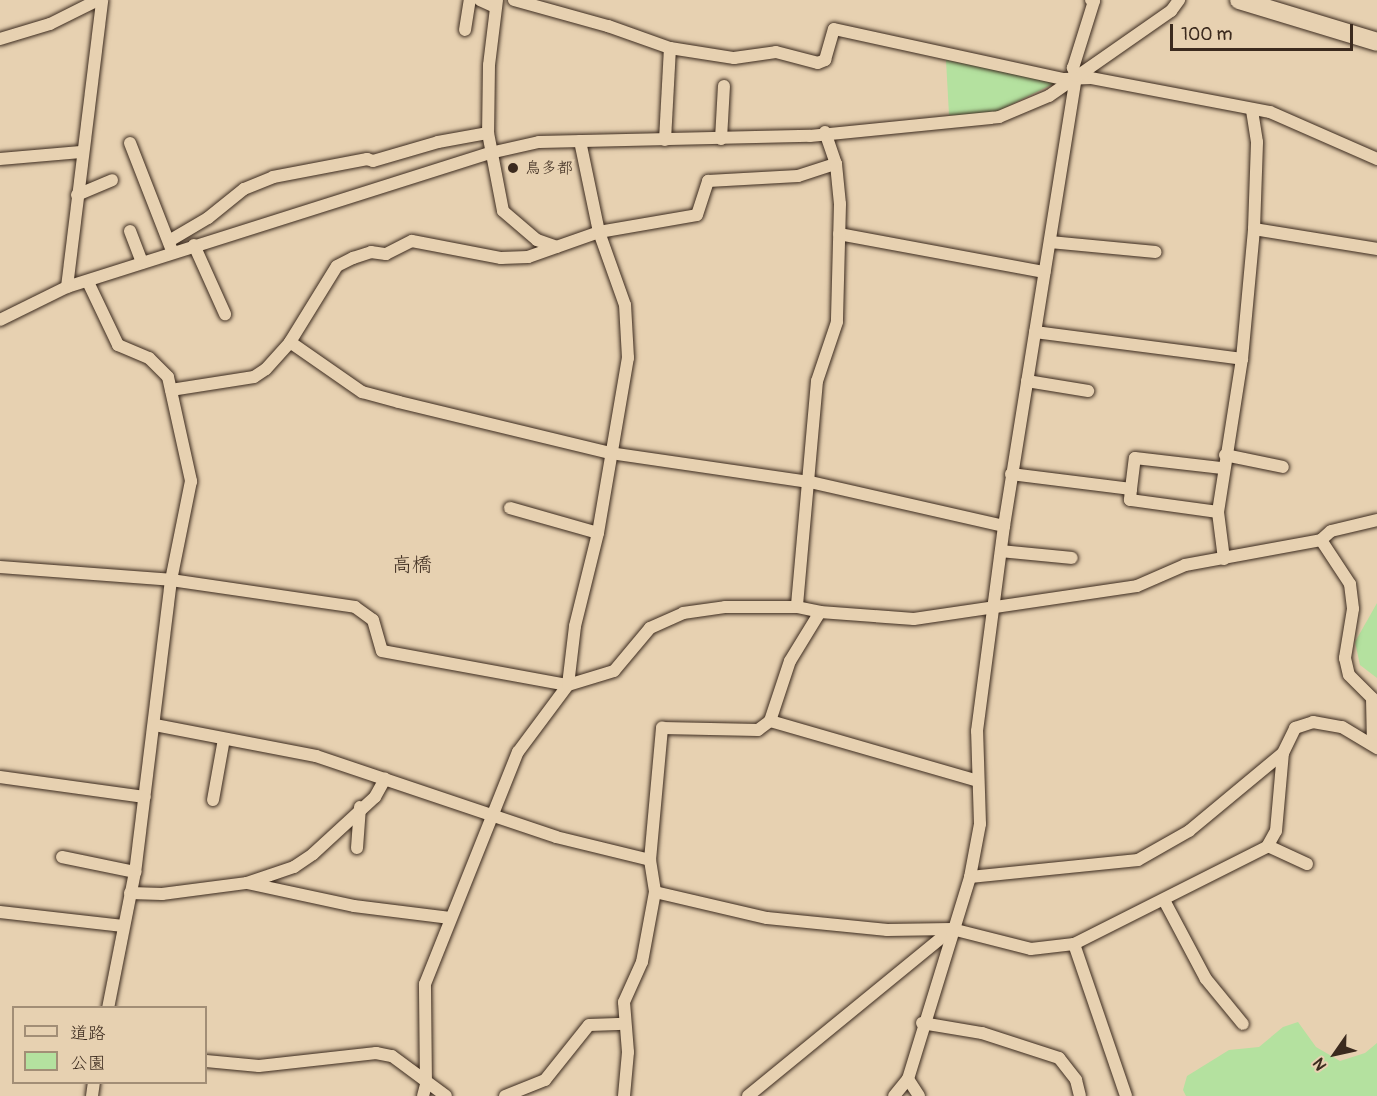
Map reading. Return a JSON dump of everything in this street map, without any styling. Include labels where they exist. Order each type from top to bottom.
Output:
[{"type":"highway","points":[[1239,0],[1377,42]]},
{"type":"street","points":[[0,39],[50,24],[100,0]]},
{"type":"street","points":[[67,287],[100,0]]},
{"type":"street","points":[[465,30],[470,0]]},
{"type":"street","points":[[480,0],[496,3],[488,133],[490,153],[503,211],[509,219],[537,240],[557,247]]},
{"type":"street","points":[[514,0],[670,48],[734,58],[776,52],[818,63],[825,60],[834,29],[1064,79],[1076,76],[1270,112],[1377,159]]},
{"type":"street","points":[[894,1096],[908,1079],[922,1023],[970,877],[980,824],[977,731],[1004,526],[1076,76],[1073,68],[1094,1],[1090,0]]},
{"type":"street","points":[[171,247],[194,245],[490,153],[539,142],[721,140],[999,117],[1049,96],[1172,11],[1179,0]]},
{"type":"street","points":[[664,141],[670,48]]},
{"type":"street","points":[[721,140],[724,86]]},
{"type":"street","points":[[1224,559],[1218,512],[1222,468],[1242,359],[1254,229],[1257,142],[1252,110]]},
{"type":"street","points":[[796,607],[810,482],[817,381],[837,322],[836,165],[825,132]]},
{"type":"street","points":[[0,320],[67,287],[142,263],[171,247],[244,189],[273,177],[367,159],[373,161],[438,142],[488,133]]},
{"type":"street","points":[[424,1090],[425,984],[518,752],[568,685],[575,626],[598,533],[627,348],[625,305],[599,232],[580,141]]},
{"type":"street","points":[[130,143],[171,247]]},
{"type":"street","points":[[0,159],[81,152]]},
{"type":"street","points":[[171,390],[254,376],[266,369],[290,342],[337,266],[353,258],[386,254],[412,241],[501,258],[528,257],[599,232],[697,215],[708,181],[798,176],[836,165]]},
{"type":"street","points":[[77,195],[112,180]]},
{"type":"street","points":[[213,215],[230,234]]},
{"type":"street","points":[[1254,229],[1377,249]]},
{"type":"street","points":[[130,231],[142,263]]},
{"type":"street","points":[[838,234],[1044,272]]},
{"type":"street","points":[[1050,242],[1156,252]]},
{"type":"street","points":[[194,245],[225,314]]},
{"type":"street","points":[[88,282],[118,345],[149,358],[168,377],[191,481],[171,580],[155,725],[135,872],[108,1006]]},
{"type":"street","points":[[1035,332],[1242,359]]},
{"type":"street","points":[[290,342],[362,392],[610,453],[810,482],[1004,526]]},
{"type":"street","points":[[1027,381],[1088,391]]},
{"type":"street","points":[[1225,454],[1283,467]]},
{"type":"street","points":[[1218,512],[1130,500],[1131,489],[1136,458],[1222,468]]},
{"type":"street","points":[[1011,474],[1131,489]]},
{"type":"street","points":[[510,508],[598,533]]},
{"type":"street","points":[[0,567],[171,580],[355,607],[373,620],[382,651],[568,685],[614,670],[650,628],[683,613],[725,607],[796,607],[819,612],[914,619],[1137,586],[1185,565],[1321,540],[1338,528],[1377,520]]},
{"type":"street","points":[[1321,540],[1350,584],[1353,609],[1345,658],[1349,675],[1372,698],[1375,746]]},
{"type":"street","points":[[1001,551],[1072,558]]},
{"type":"street","points":[[624,1096],[624,1002],[642,962],[656,892],[650,860],[662,728],[758,730],[770,721],[790,661],[819,612]]},
{"type":"street","points":[[770,721],[978,781]]},
{"type":"street","points":[[656,892],[767,918],[887,930],[952,929],[1031,949],[1074,944],[1165,902],[1268,846],[1276,831],[1283,753],[1295,728],[1313,722],[1342,727],[1375,746]]},
{"type":"street","points":[[155,725],[316,756],[495,814],[556,837],[650,860]]},
{"type":"street","points":[[213,800],[224,739]]},
{"type":"street","points":[[970,877],[1138,860],[1189,831],[1283,753]]},
{"type":"street","points":[[0,777],[145,798]]},
{"type":"street","points":[[130,893],[162,894],[248,883],[294,867],[313,854],[360,807],[375,797],[386,779]]},
{"type":"street","points":[[357,848],[360,807]]},
{"type":"street","points":[[1268,846],[1307,864]]},
{"type":"street","points":[[62,857],[135,872]]},
{"type":"street","points":[[248,883],[354,906],[450,918]]},
{"type":"street","points":[[1165,902],[1206,979],[1243,1024]]},
{"type":"street","points":[[0,912],[123,926]]},
{"type":"street","points":[[748,1096],[952,929]]},
{"type":"street","points":[[1074,944],[1126,1096]]},
{"type":"street","points":[[922,1023],[982,1033],[1059,1058],[1076,1080],[1080,1096]]},
{"type":"street","points":[[505,1096],[539,1085],[589,1025],[625,1024]]},
{"type":"street","points":[[207,1061],[259,1066],[376,1053],[392,1056],[424,1090],[446,1096]]},
{"type":"street","points":[[908,1079],[919,1096]]},
{"type":"green space","points":[[946,60],[1059,81],[984,118],[949,115]]},
{"type":"green space","points":[[1377,603],[1377,678],[1360,665],[1355,642]]},
{"type":"green space","points":[[1298,1022],[1316,1047],[1340,1061],[1365,1053],[1377,1043],[1377,1096],[1186,1096],[1183,1090],[1187,1076],[1229,1050],[1259,1047],[1283,1027]]},
{"type":"place","name":"鳥多都","points":[[513,168]]},
{"type":"district","name":"高橋","points":[[412,564]]}]
